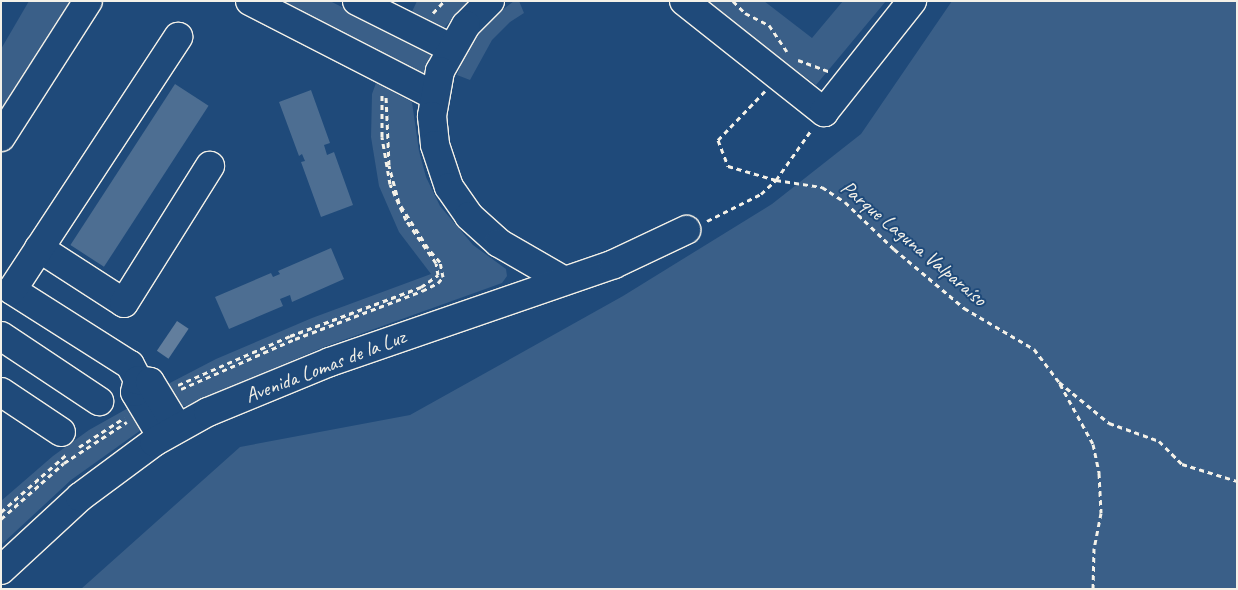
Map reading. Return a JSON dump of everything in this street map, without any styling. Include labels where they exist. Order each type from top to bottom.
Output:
[{"type":"street","points":[[1,138],[88,1]]},
{"type":"street","points":[[250,1],[434,95]]},
{"type":"street","points":[[356,1],[451,48]]},
{"type":"street","points":[[490,1],[466,25],[451,48],[440,71],[434,95],[435,145],[442,170],[459,202],[499,243],[563,280]]},
{"type":"street","points":[[684,1],[824,112],[912,1]]},
{"type":"street","points":[[170,432],[130,365],[7,298],[178,37]]},
{"type":"street","points":[[39,248],[124,303],[210,166]]},
{"type":"street","name":"Avenida Lomas de la Luz","points":[[1,570],[80,497],[170,432],[330,362],[563,280],[614,264],[686,230]]},
{"type":"street","points":[[1,336],[98,401]]},
{"type":"street","points":[[1,392],[61,432]]},
{"type":"path","points":[[733,1],[745,13],[769,25],[794,58],[830,71]]},
{"type":"path","points":[[1,512],[59,460],[149,398],[222,364],[421,286],[438,275],[436,263],[396,204],[385,166],[381,96],[394,75]]},
{"type":"path","points":[[1,519],[64,463],[149,398],[438,283],[442,277],[440,262],[428,248],[399,203],[389,165],[385,97],[394,75]]},
{"type":"path","name":"Parque Laguna Valparaíso","points":[[779,76],[718,140],[728,166],[776,180],[822,187],[845,202],[894,249],[964,308],[1034,349],[1059,382],[1109,423],[1159,442],[1182,464],[1237,481]]},
{"type":"path","points":[[686,230],[761,194],[776,180],[824,112]]},
{"type":"path","points":[[1059,382],[1094,444],[1099,473],[1101,513],[1094,548],[1093,589]]},
{"type":"shaded area","points":[[29,1],[71,1],[1,109],[1,49]]},
{"type":"shaded area","points":[[276,1],[330,1],[435,54],[425,77]]},
{"type":"shaded area","points":[[417,1],[468,1],[445,27],[439,30],[410,16]]},
{"type":"shaded area","points":[[514,1],[519,1],[524,13],[510,22],[492,40],[470,80],[457,75],[467,49],[484,24]]},
{"type":"shaded area","points":[[703,1],[764,1],[812,38],[843,1],[886,1],[816,85]]},
{"type":"shaded area","points":[[952,1],[1237,1],[1237,589],[81,589],[240,447],[410,415],[623,296],[772,204],[861,134]]},
{"type":"shaded area","points":[[376,83],[412,102],[419,151],[426,177],[440,206],[473,245],[506,269],[507,276],[502,283],[324,347],[186,406],[179,406],[166,385],[216,359],[312,318],[431,274],[399,232],[379,186],[371,137],[372,94]]},
{"type":"shaded area","points":[[177,321],[189,329],[168,359],[157,351]]},
{"type":"shaded area","points":[[130,407],[142,426],[141,430],[71,480],[1,545],[1,501],[53,456],[89,430]]},
{"type":"building","points":[[175,84],[209,106],[104,267],[70,245]]},
{"type":"building","points":[[311,90],[330,143],[324,145],[327,155],[334,152],[353,205],[321,217],[301,162],[305,161],[302,154],[299,156],[279,102]]},
{"type":"building","points":[[331,248],[344,279],[292,302],[290,295],[280,299],[283,306],[229,329],[215,297],[271,273],[273,277],[280,274],[278,271]]}]
